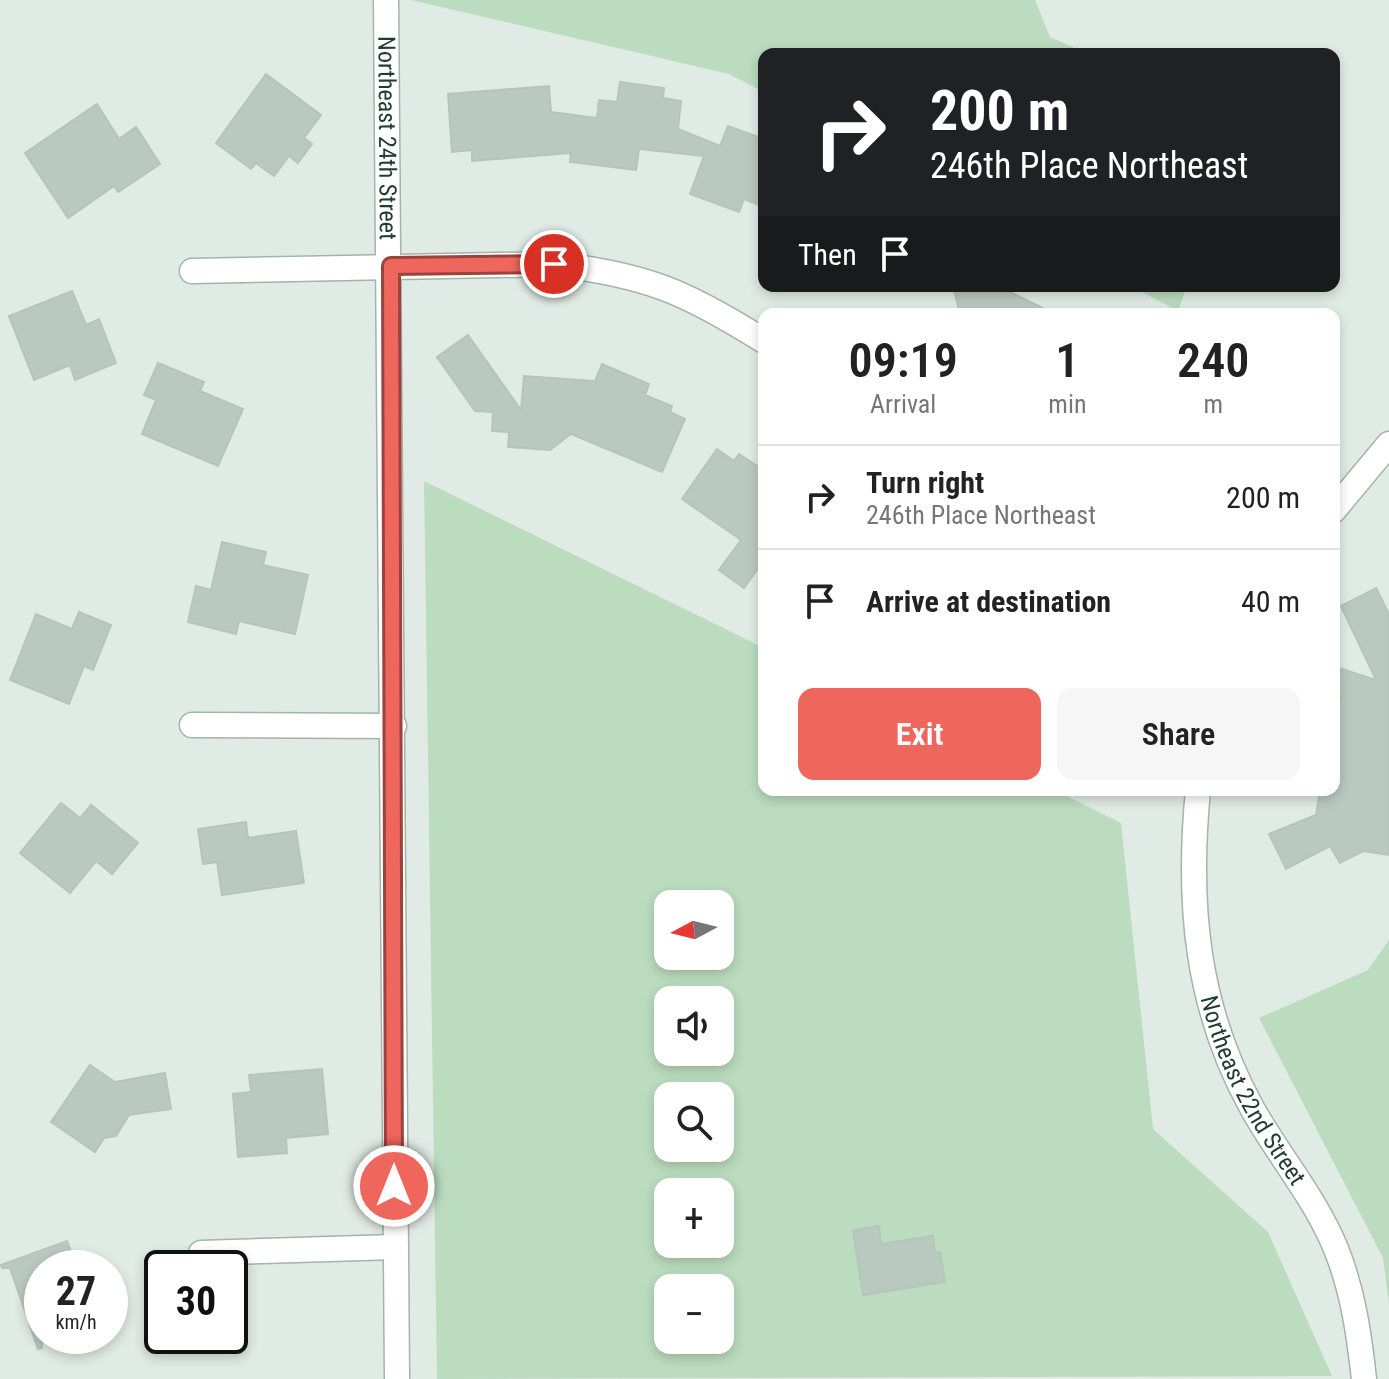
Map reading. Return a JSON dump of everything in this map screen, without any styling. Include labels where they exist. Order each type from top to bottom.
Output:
[{"type":"street","name":"Northeast 24th Street","points":[[386,0],[391,266],[397,1379]]},
{"type":"street","points":[[192,271],[554,264],[609,270],[660,284],[709,306],[758,337]]},
{"type":"street","points":[[1340,503],[1389,444]]},
{"type":"street","points":[[192,725],[394,726]]},
{"type":"street","name":"Northeast 22nd Street","points":[[1197,796],[1193,838],[1194,908],[1201,974],[1222,1044],[1251,1107],[1336,1247],[1357,1316],[1364,1379]]},
{"type":"street","points":[[248,1252],[395,1247]]},
{"type":"green space","points":[[411,0],[1035,0],[1050,37],[1075,48],[758,48],[758,89],[729,74]]},
{"type":"green space","points":[[1142,292],[1185,292],[1179,308],[1172,308]]},
{"type":"green space","points":[[424,481],[758,645],[758,796],[1066,796],[1121,823],[1153,1129],[1268,1232],[1332,1376],[437,1379]]},
{"type":"green space","points":[[1389,940],[1389,1304],[1383,1258],[1259,1018],[1368,970]]},
{"type":"building","points":[[266,74],[321,115],[304,138],[312,144],[298,163],[289,156],[274,176],[256,163],[251,169],[216,143]]},
{"type":"building","points":[[620,82],[664,88],[663,98],[681,101],[678,129],[720,146],[728,126],[758,137],[758,205],[744,199],[739,212],[690,194],[704,156],[639,149],[636,170],[570,162],[571,153],[472,161],[472,150],[452,152],[448,94],[549,86],[551,112],[597,118],[599,100],[617,102]]},
{"type":"building","points":[[97,104],[119,139],[136,127],[160,164],[118,192],[114,186],[68,218],[25,153]]},
{"type":"building","points":[[72,291],[86,325],[99,319],[116,363],[75,380],[70,365],[34,380],[9,316]]},
{"type":"building","points":[[954,292],[1010,292],[1043,308],[958,308]]},
{"type":"building","points":[[468,335],[521,410],[524,376],[595,381],[602,364],[649,384],[645,395],[672,406],[670,412],[685,419],[662,472],[571,434],[550,450],[508,447],[509,432],[492,431],[493,412],[475,411],[437,357]]},
{"type":"building","points":[[158,363],[204,382],[200,391],[243,409],[218,466],[142,434],[156,400],[144,395]]},
{"type":"building","points":[[717,449],[734,461],[739,454],[758,467],[758,568],[744,588],[719,570],[741,540],[682,499]]},
{"type":"building","points":[[222,542],[266,552],[263,565],[308,575],[295,634],[239,621],[236,634],[188,622],[196,586],[211,590]]},
{"type":"building","points":[[1376,588],[1389,614],[1389,855],[1363,851],[1340,863],[1330,846],[1286,869],[1269,834],[1316,815],[1319,796],[1340,796],[1340,668],[1376,680],[1341,606]]},
{"type":"building","points":[[79,612],[111,625],[93,670],[84,666],[69,704],[10,680],[36,614],[72,629]]},
{"type":"building","points":[[61,803],[80,818],[91,805],[138,843],[112,874],[96,861],[70,893],[20,853]]},
{"type":"building","points":[[246,822],[248,838],[296,831],[304,883],[222,895],[217,862],[203,864],[198,829]]},
{"type":"building","points":[[90,1065],[115,1082],[165,1073],[171,1109],[129,1115],[116,1136],[104,1138],[95,1152],[51,1122]]},
{"type":"building","points":[[322,1069],[328,1134],[286,1138],[287,1153],[238,1157],[233,1094],[251,1092],[249,1075]]},
{"type":"building","points":[[879,1226],[881,1244],[933,1236],[935,1253],[940,1252],[945,1282],[863,1295],[853,1230]]},
{"type":"building","points":[[67,1241],[70,1250],[42,1250]]},
{"type":"building","points":[[24,1257],[24,1308],[10,1268],[2,1268],[1,1265]]},
{"type":"route","points":[[394,1186],[391,266],[554,264]]}]
